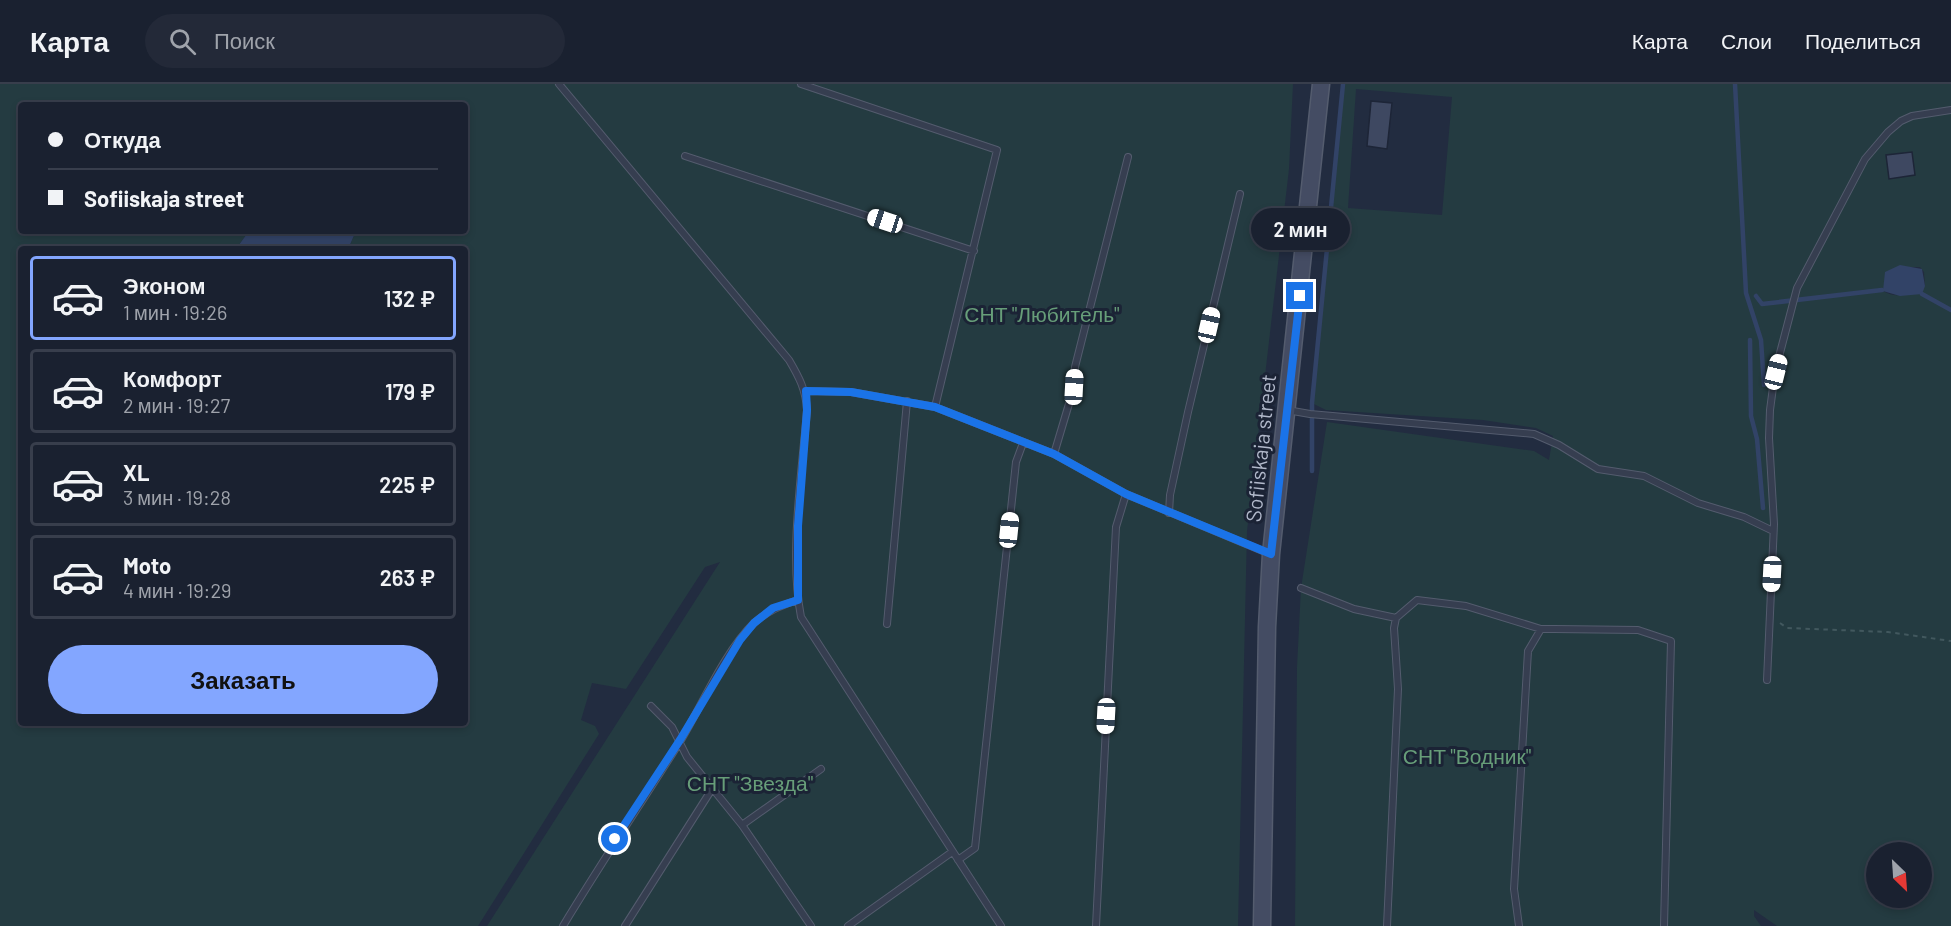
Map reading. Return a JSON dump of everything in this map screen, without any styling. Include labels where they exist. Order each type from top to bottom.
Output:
[{"type":"main road","name":"Sofiiskaja street","points":[[1262,926],[1267,627],[1271,554],[1321,84]]},
{"type":"lane","points":[[559,84],[789,360],[806,391],[807,410],[798,526],[798,600],[801,617],[1001,926]]},
{"type":"lane","points":[[801,84],[997,150],[935,407]]},
{"type":"lane","points":[[1767,680],[1773,531],[1770,410],[1776,372],[1797,288],[1865,159],[1888,132],[1901,121],[1912,116],[1951,111]]},
{"type":"lane","points":[[685,156],[974,251]]},
{"type":"lane","points":[[1054,454],[1074,387],[1075,367],[1128,157]]},
{"type":"lane","points":[[1169,513],[1170,495],[1188,412],[1239,195]]},
{"type":"lane","points":[[806,391],[851,392],[935,407],[1054,454],[1126,494],[1271,554]]},
{"type":"lane","points":[[887,624],[907,401]]},
{"type":"lane","points":[[1287,410],[1534,434],[1559,445],[1598,469],[1644,476],[1698,503],[1744,517],[1773,531]]},
{"type":"lane","points":[[958,860],[975,849],[1017,462],[1023,443]]},
{"type":"lane","points":[[1096,926],[1116,527],[1126,494]]},
{"type":"lane","points":[[1301,588],[1354,609],[1396,618]]},
{"type":"lane","points":[[563,926],[740,640],[754,623],[773,608],[798,600]]},
{"type":"lane","points":[[1388,926],[1398,689],[1394,628],[1396,618],[1417,600],[1466,606],[1541,629],[1638,630],[1671,641],[1664,926]]},
{"type":"lane","points":[[1519,926],[1514,889],[1528,651],[1541,629]]},
{"type":"lane","points":[[651,706],[672,727],[687,757],[742,825],[811,926]]},
{"type":"lane","points":[[742,825],[821,769]]},
{"type":"lane","points":[[625,926],[712,789]]},
{"type":"lane","points":[[848,926],[952,852]]},
{"type":"path","points":[[1770,617],[1787,628],[1888,632],[1951,641]]},
{"type":"green space","points":[[0,84],[1293,84],[1289,169],[1247,531],[1238,926],[487,926],[720,562],[705,567],[626,689],[592,683],[581,720],[595,726],[599,734],[478,926],[0,926]]},
{"type":"green space","name":"СНТ \"Водник\"","points":[[1343,84],[1951,84],[1951,926],[1777,926],[1754,910],[1754,916],[1761,926],[1295,926],[1297,667],[1301,588],[1327,422],[1534,451],[1549,460],[1553,436],[1536,428],[1483,420],[1326,410],[1312,403]],"holes":[[[1356,89],[1452,97],[1442,215],[1348,208]],[[1903,267],[1920,267],[1924,272],[1925,286],[1898,295],[1882,290]]]},
{"type":"water","points":[[247,234],[355,234],[349,246],[238,246]]},
{"type":"water","points":[[1900,265],[1922,269],[1925,286],[1922,294],[1900,296],[1883,291],[1885,272]]},
{"type":"building","points":[[1371,101],[1392,103],[1387,149],[1367,146]]},
{"type":"building","points":[[1912,152],[1915,175],[1889,179],[1886,155]]},
{"type":"waterway","points":[[1312,471],[1312,403],[1343,84]]},
{"type":"waterway","points":[[1735,84],[1746,293],[1761,340],[1764,385]]},
{"type":"waterway","points":[[1756,296],[1762,304],[1882,290]]},
{"type":"waterway","points":[[1922,294],[1951,310]]},
{"type":"waterway","points":[[1750,340],[1751,416],[1757,439],[1763,508]]},
{"type":"route","points":[[615,839],[680,740],[740,640],[754,623],[773,608],[798,600],[798,526],[807,410],[806,391],[851,392],[935,407],[1054,454],[1126,494],[1227,538],[1271,554],[1300,296]]},
{"type":"park label","name":"СНТ \"Любитель\"","points":[[1042,313]]},
{"type":"park label","name":"СНТ \"Звезда\"","points":[[750,782]]}]
